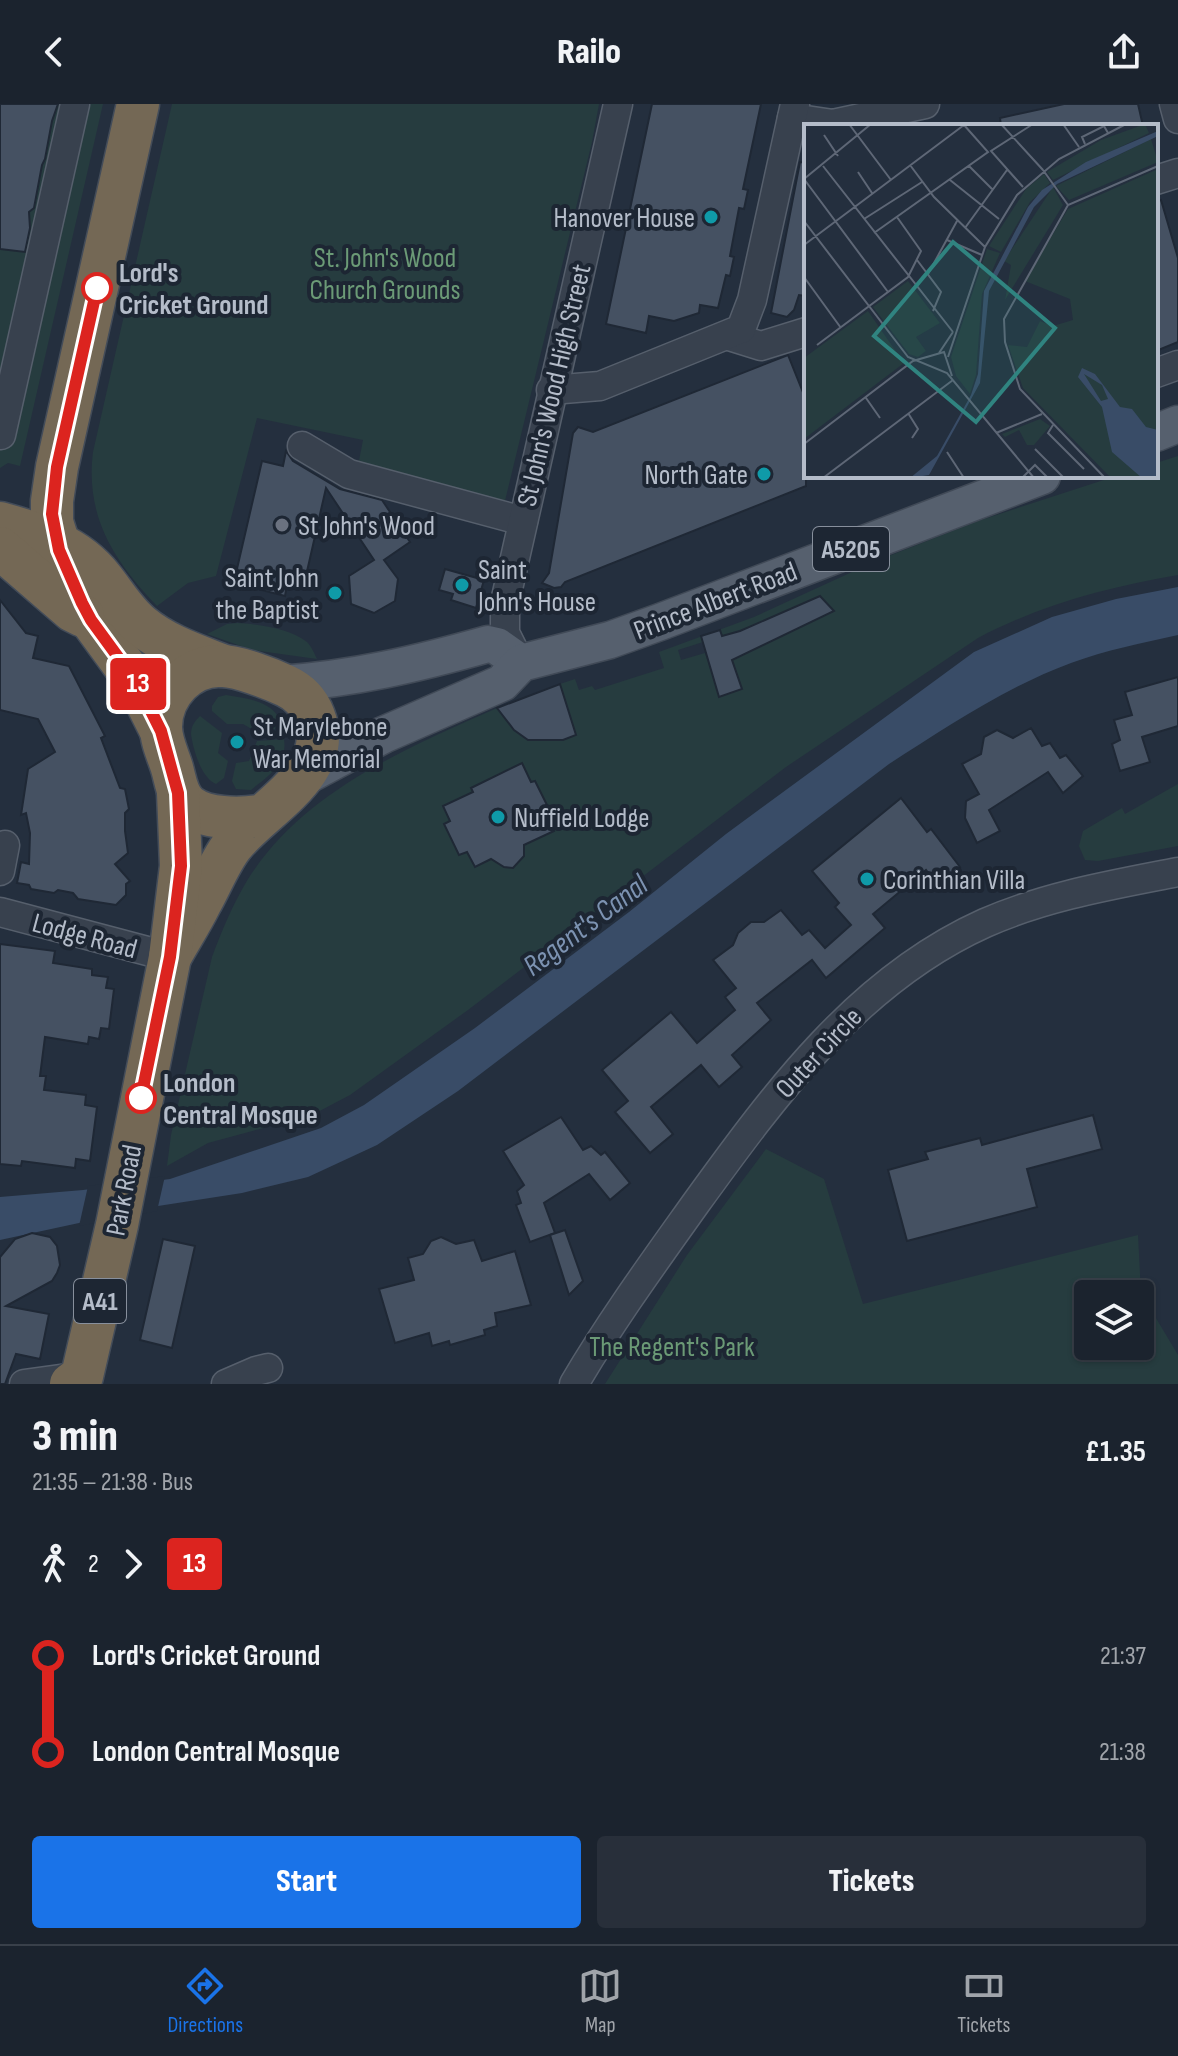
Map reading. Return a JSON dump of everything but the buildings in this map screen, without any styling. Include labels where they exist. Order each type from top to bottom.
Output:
[{"type":"highway","name":"A41","points":[[138,104],[57,467],[52,514],[67,570],[91,620],[137,683],[161,731],[178,793]]},
{"type":"highway","points":[[0,514],[20,505],[57,467]]},
{"type":"highway","points":[[0,523],[58,543]]},
{"type":"highway","name":"A41","points":[[58,543],[88,563],[141,625],[185,651],[280,684],[306,702],[318,728],[317,749],[304,777],[259,816]]},
{"type":"highway","points":[[0,548],[73,611],[91,620]]},
{"type":"highway","points":[[161,731],[166,704],[176,686],[192,672],[224,666]]},
{"type":"highway","points":[[178,793],[191,808],[223,817],[259,816]]},
{"type":"highway","name":"Park Road","points":[[80,1381],[117,1225],[170,957],[181,866],[178,793]]},
{"type":"highway","name":"Park Road","points":[[170,957],[231,847],[259,816]]},
{"type":"main road","points":[[1158,432],[1178,424]]},
{"type":"main road","name":"Prince Albert Road","points":[[304,777],[383,735],[502,683],[521,663],[610,640],[1037,478]]},
{"type":"main road","points":[[280,684],[345,679],[414,665],[488,644],[497,646],[521,663]]},
{"type":"street","points":[[1,435],[75,104]]},
{"type":"street","name":"St John's Wood High Street","points":[[521,663],[505,633],[505,602],[618,104]]},
{"type":"street","points":[[551,390],[600,386],[741,329],[748,316],[794,111],[833,124],[925,104]]},
{"type":"street","points":[[1174,104],[1178,119]]},
{"type":"street","points":[[1158,179],[1178,173]]},
{"type":"street","points":[[729,336],[761,346],[804,333]]},
{"type":"street","points":[[1158,372],[1178,365]]},
{"type":"street","points":[[302,446],[349,474],[523,521]]},
{"type":"street","name":"Outer Circle","points":[[574,1384],[659,1254],[764,1109],[832,1032],[880,987],[930,953],[998,918],[1071,894],[1178,872]]},
{"type":"street","name":"Lodge Road","points":[[0,912],[170,957]]},
{"type":"street","points":[[226,1384],[268,1368]]},
{"type":"street","points":[[24,1384],[80,1381]]},
{"type":"green space","name":"Lord's Cricket Ground","points":[[0,104],[103,104],[20,466],[8,463],[0,468]]},
{"type":"green space","name":"St. John's Wood Church Grounds","points":[[172,104],[599,104],[503,509],[357,471],[363,440],[257,418],[216,576],[188,583],[157,606],[128,572],[98,517],[92,475],[93,452]]},
{"type":"green space","points":[[1178,456],[1178,575],[1075,599],[1026,616],[978,638],[786,767],[468,1010],[350,1095],[312,1115],[208,1143],[167,1166],[171,1135],[212,957],[224,927],[248,879],[271,848],[327,797],[393,757],[497,708],[522,736],[564,740],[576,735],[560,684],[575,679],[579,690],[592,686],[595,690],[664,668],[659,652],[702,636],[703,642],[678,650],[681,660],[705,653],[719,696],[742,689],[729,648],[748,628],[722,636],[719,630],[712,632],[978,521],[1110,478],[1158,478],[1158,462]],"holes":[[[820,596],[834,611],[750,627]],[[522,763],[549,810],[545,813],[554,831],[522,846],[524,856],[514,867],[505,867],[497,857],[475,867],[467,852],[459,855],[444,824],[450,821],[444,806],[473,792],[471,787]]]},
{"type":"green space","points":[[227,624],[292,633],[307,642],[317,659],[252,650],[207,634]]},
{"type":"green space","points":[[226,695],[267,706],[279,717],[282,725],[255,731],[243,724],[227,724],[212,711],[218,697]]},
{"type":"green space","points":[[200,716],[222,733],[218,753],[228,761],[224,778],[216,784],[206,776],[194,747],[191,734]]},
{"type":"green space","points":[[284,739],[283,756],[270,774],[251,790],[236,789],[232,781],[236,763],[249,761],[257,741]]},
{"type":"green space","points":[[1178,784],[1178,846],[1098,861],[1085,860],[1079,846],[1083,831],[1122,808],[1125,814]]},
{"type":"green space","name":"The Regent's Park","points":[[766,1149],[824,1179],[863,1304],[1138,1235],[1140,1280],[1074,1280],[1074,1360],[1154,1360],[1154,1315],[1178,1355],[1178,1384],[605,1384],[687,1255]]},
{"type":"water","points":[[1178,587],[1178,635],[1097,654],[1047,673],[977,709],[889,764],[458,1091],[377,1145],[308,1177],[242,1193],[158,1206],[0,1240],[0,1197],[170,1179],[321,1128],[364,1105],[475,1028],[726,834],[974,652],[1052,617],[1116,599]]},
{"type":"pier","points":[[165,1176],[157,1211],[79,1226],[88,1186]]},
{"type":"bus line","name":"13","points":[[97,288],[57,467],[52,522],[59,550],[82,603],[137,683],[161,731],[178,793],[181,866],[170,957],[141,1098]]},
{"type":"place","name":"Hanover House","points":[[711,217]]},
{"type":"place","name":"Lord's Cricket Ground","points":[[97,288]]},
{"type":"place","name":"North Gate","points":[[764,474]]},
{"type":"place","name":"St John's Wood","points":[[282,525]]},
{"type":"place","name":"Saint John's House","points":[[462,585]]},
{"type":"place","name":"Saint John the Baptist","points":[[335,593]]},
{"type":"place","name":"St Marylebone War Memorial","points":[[237,742]]},
{"type":"place","name":"Nuffield Lodge","points":[[498,817]]},
{"type":"place","name":"Corinthian Villa","points":[[867,879]]},
{"type":"place","name":"London Central Mosque","points":[[141,1098]]},
{"type":"water label","name":"Regent's Canal","points":[[585,925]]}]
